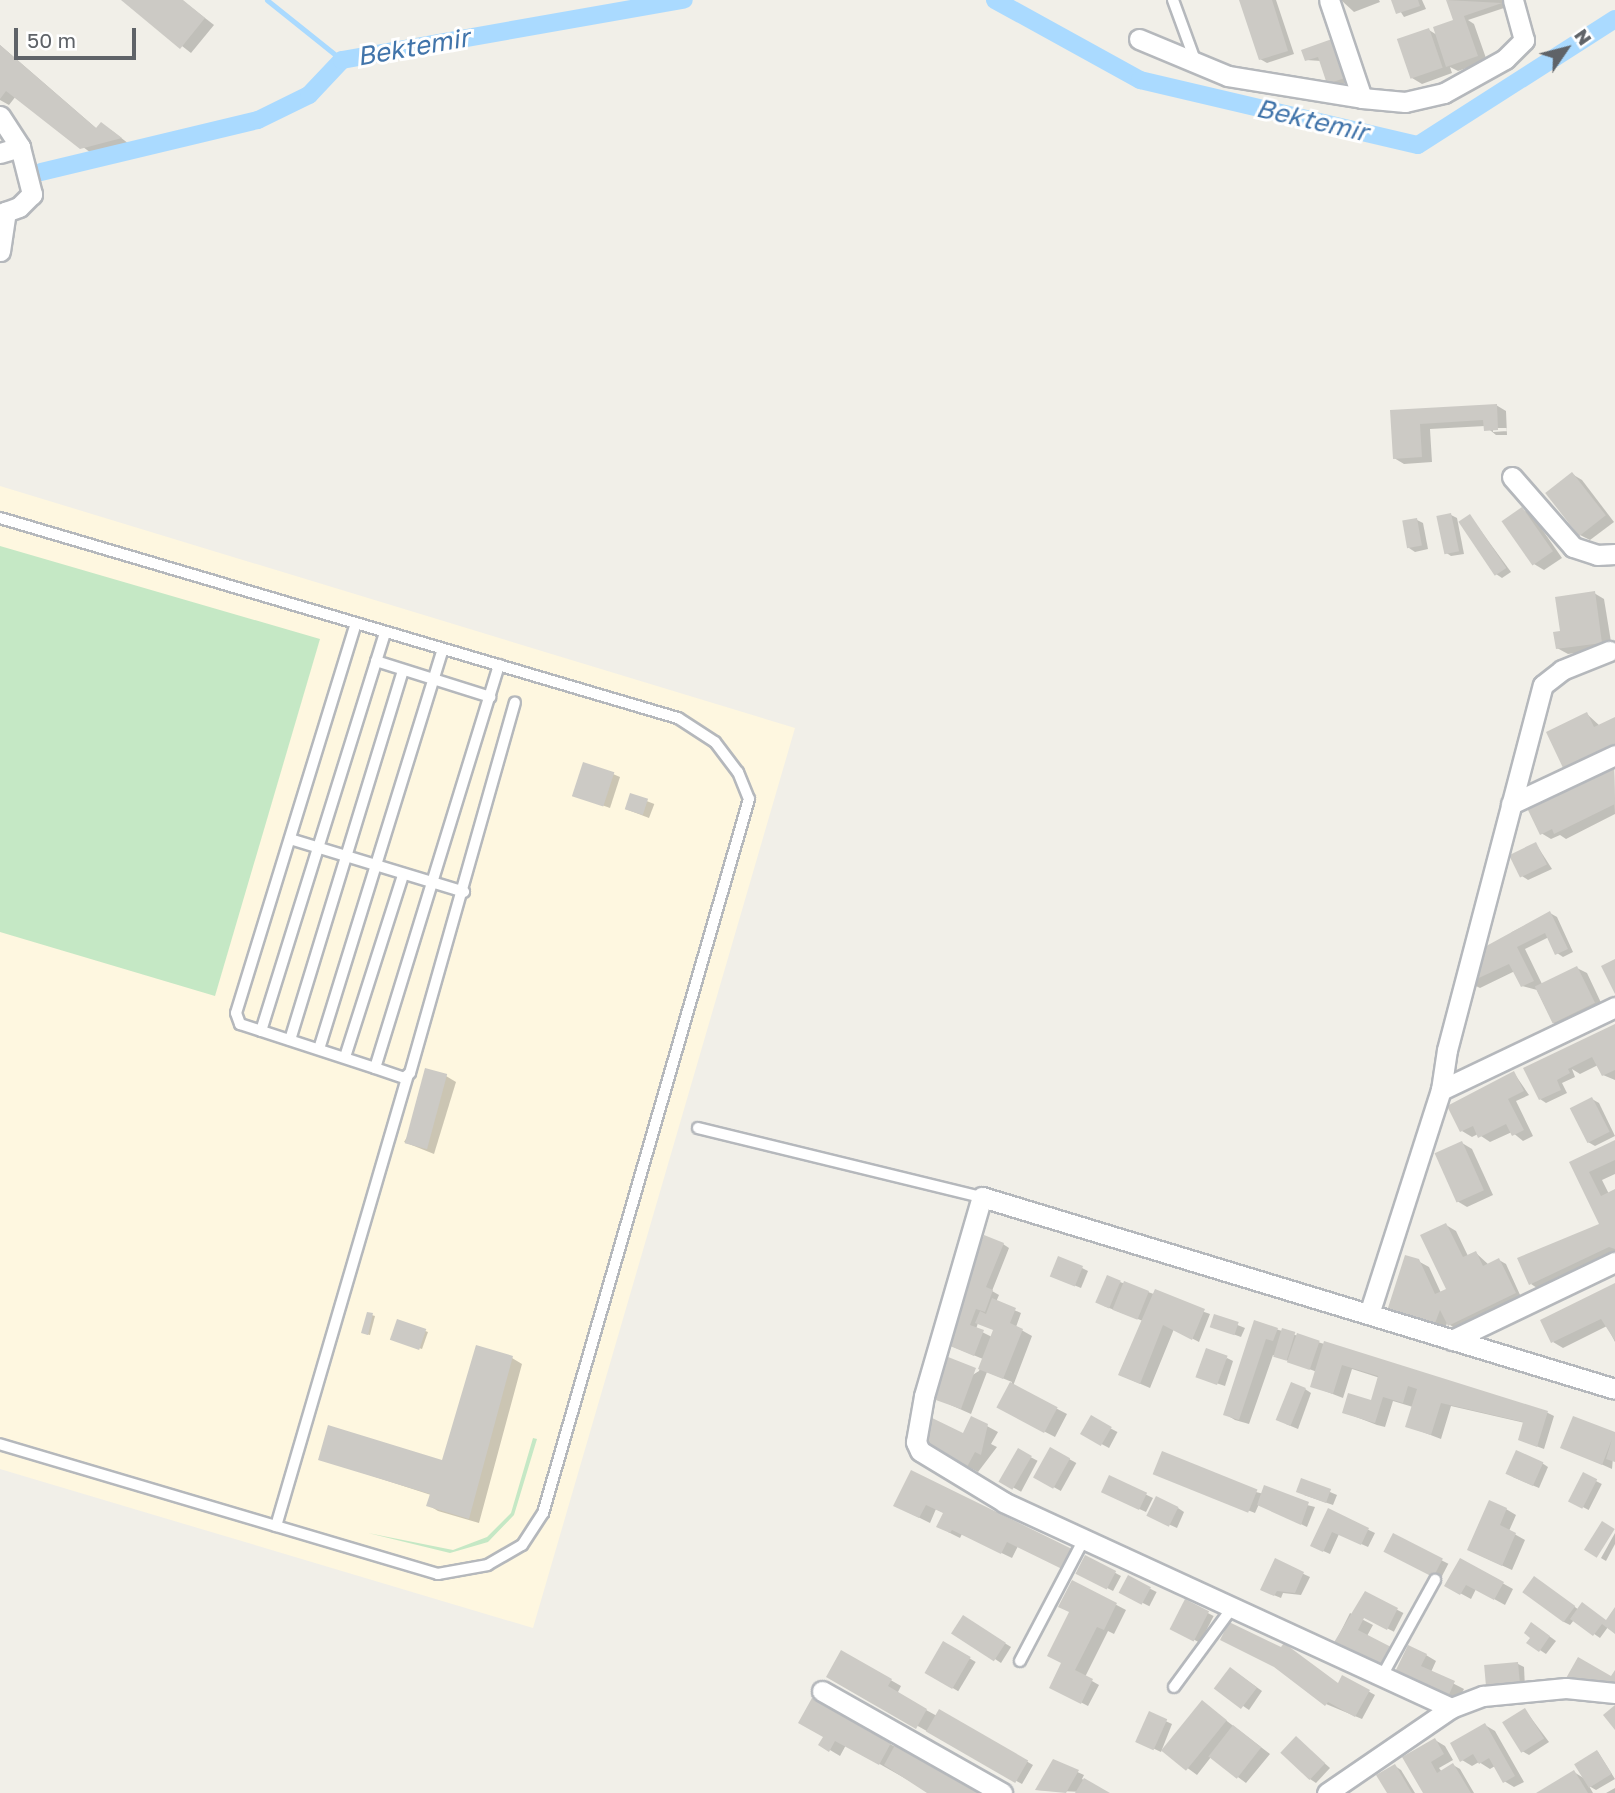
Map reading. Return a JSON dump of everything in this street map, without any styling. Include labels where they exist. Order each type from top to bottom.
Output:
[{"type":"street","points":[[1329,0],[1362,99]]},
{"type":"street","points":[[1139,40],[1228,75],[1362,99],[1405,102],[1444,93],[1506,59],[1524,40],[1513,0]]},
{"type":"street","points":[[0,116],[20,147],[32,194],[28,201],[3,213],[0,251]]},
{"type":"street","points":[[0,153],[20,147]]},
{"type":"street","points":[[1512,477],[1573,547],[1597,555],[1615,554]]},
{"type":"street","points":[[1369,1314],[1441,1090],[1447,1049],[1543,685],[1562,670],[1609,651]]},
{"type":"street","points":[[1511,804],[1615,755]]},
{"type":"street","points":[[1441,1090],[1615,1007]]},
{"type":"street","points":[[1451,1709],[1004,1502],[929,1458],[916,1442],[923,1396],[982,1197],[1615,1389]]},
{"type":"street","points":[[1452,1340],[1615,1262]]},
{"type":"street","points":[[1327,1793],[1451,1709],[1483,1696],[1552,1690],[1615,1693]]},
{"type":"street","points":[[822,1692],[1002,1793]]},
{"type":"lane","points":[[1173,0],[1195,61]]},
{"type":"lane","points":[[0,518],[678,719],[715,742],[738,772],[749,799],[536,1530],[506,1557],[448,1574],[0,1444]]},
{"type":"lane","points":[[356,623],[236,1013],[240,1024],[375,1068],[408,1076]]},
{"type":"lane","points":[[261,1031],[385,634]]},
{"type":"lane","points":[[319,1049],[442,651]]},
{"type":"lane","points":[[376,661],[490,697]]},
{"type":"lane","points":[[375,1068],[499,665]]},
{"type":"lane","points":[[290,1040],[403,671]]},
{"type":"lane","points":[[276,1526],[464,892],[515,703]]},
{"type":"lane","points":[[290,839],[464,892]]},
{"type":"lane","points":[[345,1057],[403,875]]},
{"type":"lane","points":[[698,1128],[982,1197]]},
{"type":"lane","points":[[1020,1661],[1084,1539]]},
{"type":"lane","points":[[1381,1676],[1435,1580]]},
{"type":"lane","points":[[1174,1687],[1232,1608]]},
{"type":"shaded area","points":[[0,486],[795,728],[533,1628],[0,1469]]},
{"type":"green space","points":[[0,546],[320,639],[215,996],[0,932]]},
{"type":"green space","points":[[533,1438],[537,1439],[514,1515],[488,1542],[450,1553],[368,1533],[453,1550],[487,1537],[511,1513]]},
{"type":"building","points":[[121,0],[183,0],[205,18],[180,49]]},
{"type":"building","points":[[1239,0],[1272,0],[1288,51],[1259,60]]},
{"type":"building","points":[[1391,0],[1418,0],[1420,6],[1396,14]]},
{"type":"building","points":[[1446,0],[1502,3],[1464,16],[1478,56],[1446,67],[1433,27],[1453,20]]},
{"type":"building","points":[[1429,28],[1443,68],[1411,79],[1397,39]]},
{"type":"building","points":[[1332,39],[1345,78],[1327,84],[1318,57],[1305,61],[1301,50]]},
{"type":"building","points":[[0,45],[96,128],[101,122],[122,138],[80,149],[6,91],[0,99]]},
{"type":"building","points":[[1497,404],[1498,430],[1484,431],[1483,420],[1420,424],[1422,457],[1393,459],[1390,410]]},
{"type":"building","points":[[1572,472],[1606,515],[1579,536],[1545,493]]},
{"type":"building","points":[[1522,507],[1553,551],[1532,566],[1502,521]]},
{"type":"building","points":[[1451,513],[1459,551],[1444,554],[1436,516]]},
{"type":"building","points":[[1470,514],[1506,568],[1495,576],[1458,522]]},
{"type":"building","points":[[1417,518],[1422,546],[1407,548],[1402,521]]},
{"type":"building","points":[[1595,591],[1602,643],[1556,649],[1553,632],[1560,631],[1555,597]]},
{"type":"building","points":[[1587,712],[1594,727],[1615,717],[1615,745],[1564,770],[1546,732]]},
{"type":"building","points":[[583,762],[614,772],[603,806],[572,796]]},
{"type":"building","points":[[1614,765],[1615,804],[1554,834],[1552,829],[1540,835],[1527,808]]},
{"type":"building","points":[[630,793],[648,799],[643,815],[625,809]]},
{"type":"building","points":[[1536,842],[1547,864],[1520,878],[1509,855]]},
{"type":"building","points":[[1550,911],[1568,949],[1555,955],[1545,933],[1517,947],[1534,981],[1521,987],[1509,964],[1468,983],[1479,950]]},
{"type":"building","points":[[1615,959],[1615,994],[1601,966]]},
{"type":"building","points":[[1577,966],[1595,1003],[1553,1023],[1535,987]]},
{"type":"building","points":[[1615,1024],[1615,1070],[1602,1076],[1592,1057],[1568,1069],[1570,1073],[1557,1080],[1561,1090],[1539,1100],[1523,1068]]},
{"type":"building","points":[[425,1068],[447,1074],[427,1149],[405,1143]]},
{"type":"building","points":[[1514,1071],[1524,1091],[1508,1099],[1524,1130],[1512,1136],[1506,1124],[1478,1138],[1473,1126],[1460,1132],[1447,1106]]},
{"type":"building","points":[[1592,1097],[1610,1132],[1587,1143],[1570,1108]]},
{"type":"building","points":[[1615,1140],[1615,1160],[1589,1172],[1601,1196],[1615,1189],[1615,1249],[1609,1247],[1529,1285],[1517,1258],[1599,1224],[1569,1162]]},
{"type":"building","points":[[1462,1141],[1484,1190],[1457,1203],[1435,1153]]},
{"type":"building","points":[[1446,1223],[1463,1257],[1476,1251],[1483,1266],[1499,1258],[1516,1293],[1448,1326],[1440,1310],[1434,1326],[1387,1311],[1405,1255],[1419,1259],[1435,1294],[1446,1289],[1420,1235]]},
{"type":"building","points":[[984,1235],[1004,1243],[986,1287],[993,1290],[985,1312],[976,1309],[970,1325],[984,1330],[974,1356],[943,1343]]},
{"type":"building","points":[[1058,1256],[1083,1266],[1075,1287],[1050,1276]]},
{"type":"building","points":[[1107,1275],[1121,1281],[1109,1308],[1095,1303]]},
{"type":"building","points":[[1124,1281],[1149,1291],[1137,1320],[1112,1310]]},
{"type":"building","points":[[1615,1283],[1615,1341],[1601,1319],[1551,1343],[1540,1320]]},
{"type":"building","points":[[1155,1289],[1205,1309],[1192,1340],[1163,1325],[1140,1384],[1118,1375]]},
{"type":"building","points":[[992,1298],[1016,1308],[1010,1323],[1023,1329],[1003,1379],[978,1369],[993,1330],[975,1323],[980,1311],[986,1314]]},
{"type":"building","points":[[367,1312],[373,1313],[368,1335],[361,1333]]},
{"type":"building","points":[[1214,1314],[1239,1322],[1234,1335],[1210,1327]]},
{"type":"building","points":[[397,1319],[426,1329],[419,1350],[390,1340]]},
{"type":"building","points":[[1254,1320],[1278,1328],[1273,1341],[1266,1339],[1239,1420],[1223,1415]]},
{"type":"building","points":[[1282,1328],[1295,1332],[1287,1361],[1273,1357]]},
{"type":"building","points":[[1297,1333],[1320,1341],[1310,1370],[1287,1362]]},
{"type":"building","points":[[1324,1341],[1548,1411],[1537,1447],[1518,1440],[1523,1422],[1441,1403],[1431,1435],[1405,1427],[1417,1389],[1408,1386],[1403,1403],[1383,1397],[1375,1423],[1342,1413],[1348,1393],[1371,1400],[1378,1376],[1342,1365],[1333,1394],[1310,1387]]},
{"type":"building","points":[[476,1345],[513,1356],[469,1519],[426,1506],[430,1494],[318,1460],[328,1425],[442,1460]]},
{"type":"building","points":[[1206,1348],[1228,1356],[1217,1385],[1195,1377]]},
{"type":"building","points":[[943,1355],[976,1368],[961,1409],[933,1399]]},
{"type":"building","points":[[1010,1382],[1058,1407],[1044,1433],[996,1408]]},
{"type":"building","points":[[1291,1382],[1306,1388],[1290,1426],[1276,1420]]},
{"type":"building","points":[[1091,1415],[1112,1427],[1101,1446],[1080,1434]]},
{"type":"building","points":[[928,1416],[963,1433],[971,1416],[988,1424],[981,1455],[975,1452],[967,1467],[923,1445]]},
{"type":"building","points":[[1573,1416],[1615,1432],[1615,1462],[1606,1459],[1612,1439],[1602,1465],[1560,1448]]},
{"type":"building","points":[[1050,1447],[1070,1458],[1053,1489],[1033,1478]]},
{"type":"building","points":[[1018,1448],[1032,1456],[1012,1490],[998,1482]]},
{"type":"building","points":[[1516,1450],[1543,1462],[1533,1486],[1505,1474]]},
{"type":"building","points":[[1162,1451],[1257,1490],[1248,1513],[1153,1474]]},
{"type":"building","points":[[911,1470],[1072,1549],[1062,1569],[1007,1542],[1001,1554],[952,1530],[950,1533],[936,1527],[943,1513],[926,1505],[919,1518],[893,1506]]},
{"type":"building","points":[[1583,1472],[1597,1479],[1582,1509],[1568,1501]]},
{"type":"building","points":[[1109,1475],[1147,1493],[1139,1510],[1101,1492]]},
{"type":"building","points":[[1301,1478],[1331,1489],[1326,1503],[1296,1492]]},
{"type":"building","points":[[1264,1485],[1309,1502],[1301,1525],[1257,1505]]},
{"type":"building","points":[[1156,1496],[1178,1507],[1169,1527],[1146,1516]]},
{"type":"building","points":[[1489,1500],[1507,1508],[1500,1525],[1516,1533],[1502,1566],[1467,1550]]},
{"type":"building","points":[[1328,1508],[1369,1528],[1361,1545],[1332,1532],[1323,1552],[1310,1546]]},
{"type":"building","points":[[1602,1521],[1615,1529],[1597,1558],[1584,1550]]},
{"type":"building","points":[[1393,1533],[1443,1558],[1433,1577],[1383,1552]]},
{"type":"building","points":[[1085,1555],[1116,1571],[1107,1590],[1075,1574]]},
{"type":"building","points":[[1275,1558],[1304,1572],[1295,1593],[1277,1591],[1274,1596],[1260,1590]]},
{"type":"building","points":[[1460,1558],[1504,1582],[1494,1600],[1466,1585],[1460,1595],[1444,1586]]},
{"type":"building","points":[[1128,1575],[1151,1587],[1142,1605],[1119,1593]]},
{"type":"building","points":[[1534,1576],[1575,1606],[1564,1622],[1522,1592]]},
{"type":"building","points":[[1072,1580],[1117,1603],[1104,1630],[1097,1627],[1075,1670],[1093,1679],[1081,1704],[1049,1688],[1061,1663],[1047,1656],[1069,1612],[1058,1607]]},
{"type":"building","points":[[1365,1591],[1398,1608],[1387,1630],[1364,1618],[1358,1630],[1391,1647],[1380,1668],[1333,1644]]},
{"type":"building","points":[[1185,1599],[1209,1611],[1194,1642],[1170,1629]]},
{"type":"building","points":[[1582,1602],[1606,1620],[1615,1607],[1615,1634],[1602,1624],[1593,1636],[1570,1619]]},
{"type":"building","points":[[963,1615],[1006,1643],[994,1661],[951,1633]]},
{"type":"building","points":[[1229,1622],[1281,1647],[1284,1643],[1338,1683],[1342,1675],[1370,1690],[1355,1717],[1328,1702],[1325,1706],[1274,1667],[1220,1640]]},
{"type":"building","points":[[1531,1622],[1550,1636],[1539,1652],[1526,1643],[1530,1638],[1524,1633]]},
{"type":"building","points":[[943,1641],[971,1657],[952,1689],[924,1673]]},
{"type":"building","points":[[1408,1645],[1427,1654],[1421,1666],[1455,1681],[1448,1697],[1395,1672]]},
{"type":"building","points":[[841,1650],[892,1679],[888,1686],[927,1709],[916,1729],[826,1677]]},
{"type":"building","points":[[1578,1657],[1611,1676],[1615,1670],[1615,1689],[1565,1680]]},
{"type":"building","points":[[1518,1662],[1520,1686],[1486,1689],[1484,1665]]},
{"type":"building","points":[[1230,1667],[1257,1687],[1241,1709],[1214,1689]]},
{"type":"building","points":[[812,1698],[891,1743],[879,1765],[835,1741],[829,1752],[818,1745],[823,1737],[798,1723]]},
{"type":"building","points":[[1202,1700],[1227,1720],[1186,1771],[1161,1751]]},
{"type":"building","points":[[1615,1705],[1615,1730],[1603,1715]]},
{"type":"building","points":[[1525,1708],[1544,1739],[1521,1753],[1502,1722]]},
{"type":"building","points":[[939,1709],[1028,1760],[1015,1783],[926,1732]]},
{"type":"building","points":[[1149,1711],[1167,1719],[1153,1750],[1135,1742]]},
{"type":"building","points":[[1485,1723],[1515,1776],[1503,1783],[1489,1758],[1479,1764],[1473,1754],[1460,1762],[1450,1743]]},
{"type":"building","points":[[1233,1725],[1261,1747],[1237,1779],[1208,1757]]},
{"type":"building","points":[[1296,1736],[1325,1763],[1310,1780],[1280,1753]]},
{"type":"building","points":[[1435,1738],[1444,1754],[1431,1762],[1437,1773],[1453,1763],[1471,1793],[1423,1793],[1402,1757]]},
{"type":"building","points":[[895,1745],[980,1793],[927,1793],[884,1765]]},
{"type":"building","points":[[1597,1750],[1612,1774],[1589,1788],[1574,1764]]},
{"type":"building","points":[[1053,1759],[1079,1770],[1066,1793],[1035,1790]]},
{"type":"building","points":[[1395,1764],[1412,1793],[1387,1793],[1376,1775]]},
{"type":"building","points":[[1574,1770],[1588,1793],[1536,1793]]},
{"type":"building","points":[[1084,1778],[1110,1793],[1075,1793]]},
{"type":"waterway","points":[[267,0],[342,60]]},
{"type":"waterway","name":"Bektemir","points":[[41,172],[258,120],[309,95],[342,60],[684,0]]},
{"type":"waterway","name":"Bektemir","points":[[995,0],[1140,80],[1418,145],[1615,19]]}]
